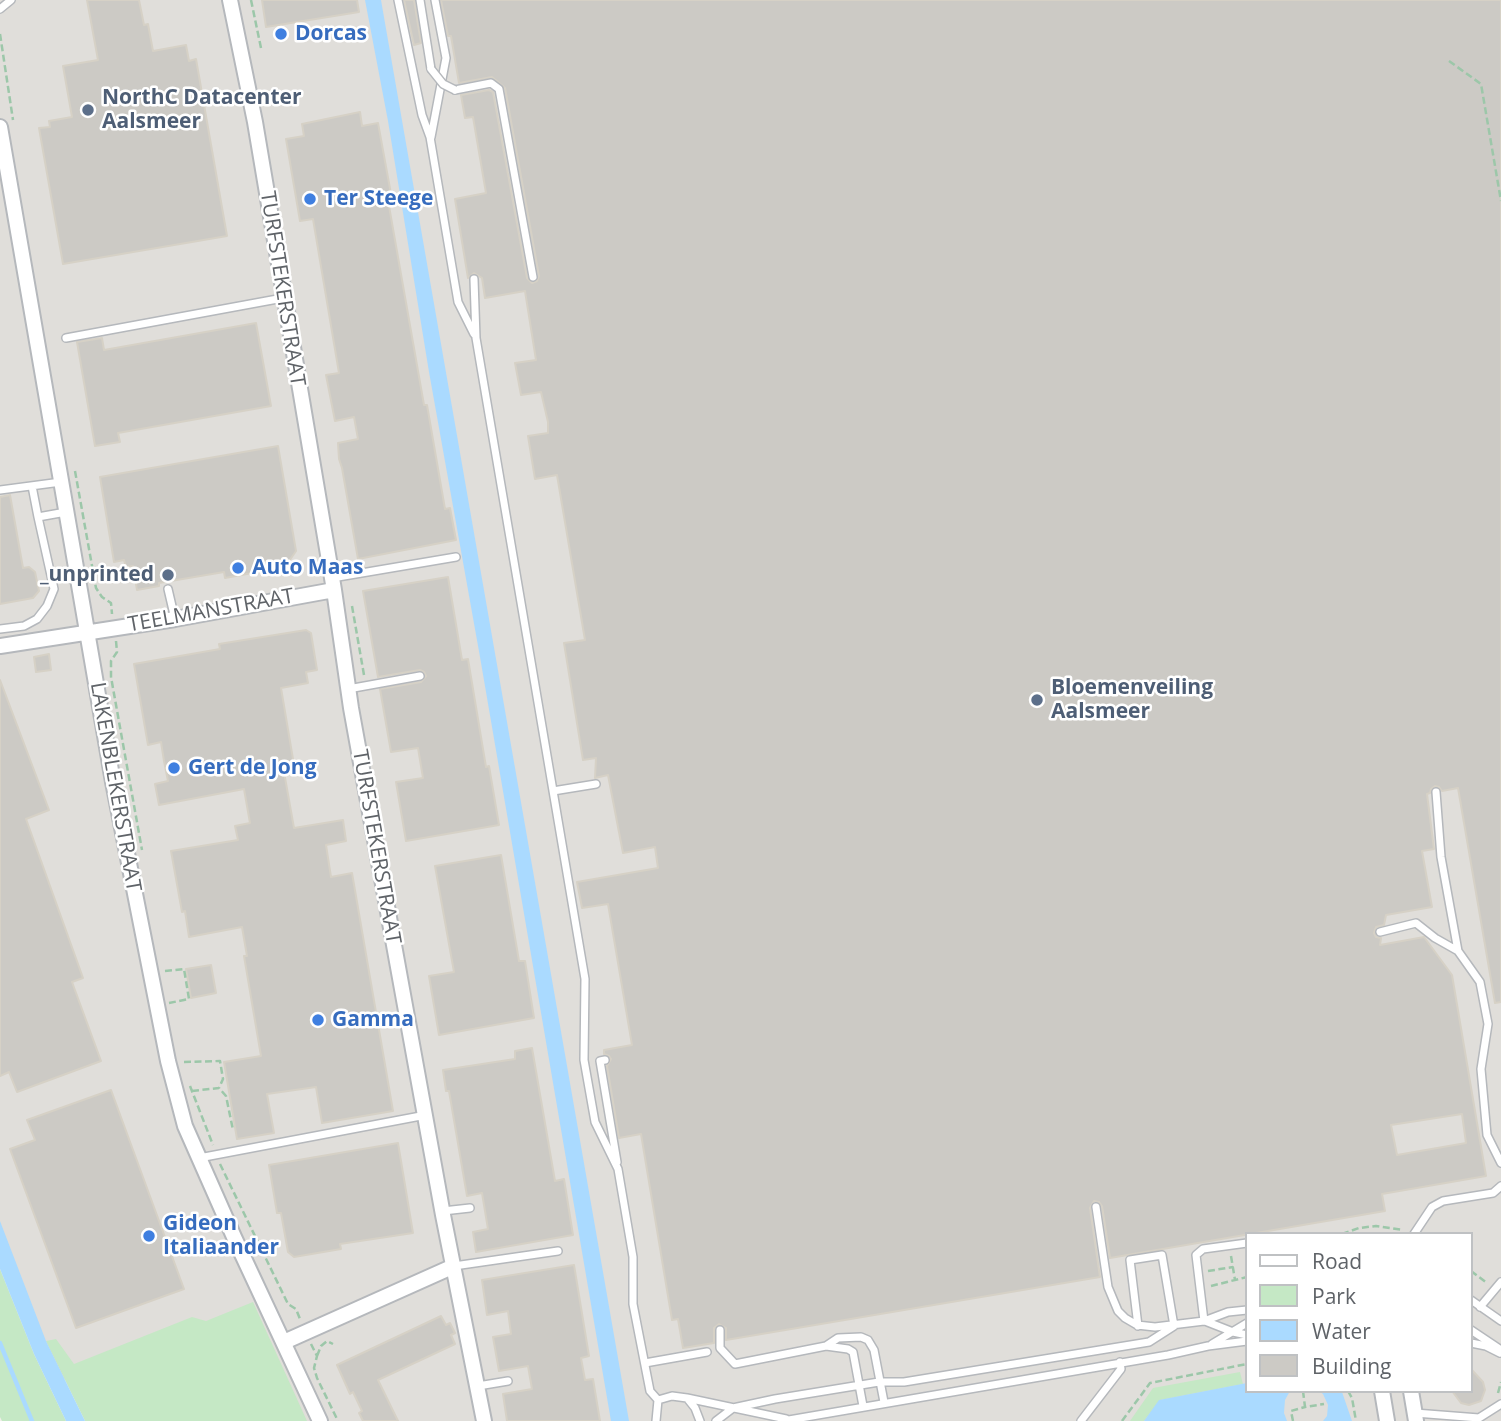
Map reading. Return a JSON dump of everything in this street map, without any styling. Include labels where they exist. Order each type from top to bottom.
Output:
[{"type":"street","name":"TURFSTEKERSTRAAT","points":[[230,0],[255,122],[333,584],[348,689],[442,1211],[484,1421]]},
{"type":"street","name":"LAKENBLEKERSTRAAT","points":[[0,127],[124,847],[167,1061],[186,1126],[320,1421]]},
{"type":"street","name":"TEELMANSTRAAT","points":[[0,646],[175,619],[333,584]]},
{"type":"street","points":[[284,1342],[454,1266]]},
{"type":"street","points":[[1382,1393],[1387,1421]]},
{"type":"lane","points":[[0,9],[11,0]]},
{"type":"lane","points":[[398,0],[422,116],[430,137],[458,302],[476,338]]},
{"type":"lane","points":[[420,0],[431,69],[443,84],[455,90],[491,83],[499,89],[533,276]]},
{"type":"lane","points":[[430,137],[446,58],[435,0]]},
{"type":"lane","points":[[474,279],[476,338],[585,979],[584,1060],[595,1122],[618,1169]]},
{"type":"lane","points":[[66,338],[283,298]]},
{"type":"lane","points":[[0,490],[61,482]]},
{"type":"lane","points":[[0,629],[37,620],[54,589],[32,486]]},
{"type":"lane","points":[[38,517],[67,512]]},
{"type":"lane","points":[[333,584],[456,557]]},
{"type":"lane","points":[[168,589],[175,619]]},
{"type":"lane","points":[[348,689],[420,676]]},
{"type":"lane","points":[[553,791],[596,784]]},
{"type":"lane","points":[[1436,792],[1441,857],[1458,951],[1480,982],[1488,1024],[1481,1069],[1487,1135],[1501,1163]]},
{"type":"lane","points":[[1380,932],[1416,923],[1458,951]]},
{"type":"lane","points":[[605,1060],[600,1061],[633,1257],[634,1304],[650,1391],[658,1400],[656,1421]]},
{"type":"lane","points":[[200,1158],[426,1115]]},
{"type":"lane","points":[[1415,1232],[1432,1207],[1443,1201],[1493,1193],[1501,1186]]},
{"type":"lane","points":[[1096,1207],[1108,1287],[1118,1311],[1139,1326],[1174,1326],[1246,1310]]},
{"type":"lane","points":[[442,1211],[470,1208]]},
{"type":"lane","points":[[1204,1321],[1196,1255],[1198,1251],[1246,1243]]},
{"type":"lane","points":[[454,1266],[558,1251]]},
{"type":"lane","points":[[1139,1326],[1130,1261],[1162,1255],[1174,1326]]},
{"type":"lane","points":[[1480,1307],[1501,1282]]},
{"type":"lane","points":[[1473,1302],[1501,1321]]},
{"type":"lane","points":[[1204,1321],[1246,1335]]},
{"type":"lane","points":[[1208,1346],[1246,1324]]},
{"type":"lane","points":[[716,1421],[733,1408],[859,1385],[904,1382],[1149,1342],[1174,1326]]},
{"type":"lane","points":[[720,1330],[720,1348],[735,1364],[826,1346],[848,1349],[853,1352],[863,1406]]},
{"type":"lane","points":[[1473,1331],[1489,1340],[1501,1352]]},
{"type":"lane","points":[[826,1346],[838,1338],[861,1337],[868,1340],[874,1350],[884,1402]]},
{"type":"lane","points":[[658,1400],[671,1396],[687,1398],[786,1420],[1246,1341]]},
{"type":"lane","points":[[1473,1343],[1501,1352]]},
{"type":"lane","points":[[645,1363],[707,1352]]},
{"type":"lane","points":[[1081,1421],[1121,1368],[1120,1362]]},
{"type":"lane","points":[[478,1386],[508,1381]]},
{"type":"lane","points":[[687,1398],[700,1421]]},
{"type":"lane","points":[[1414,1403],[1479,1418],[1501,1404]]},
{"type":"path","points":[[251,0],[261,48]]},
{"type":"path","points":[[1449,61],[1481,84],[1501,201]]},
{"type":"path","points":[[111,603],[117,652],[111,661],[111,677],[142,855]]},
{"type":"path","points":[[164,979],[162,971],[184,969],[189,999],[169,1003],[167,995]]},
{"type":"path","points":[[181,1052],[186,1072]]},
{"type":"path","points":[[184,1062],[220,1061],[223,1079],[219,1088]]},
{"type":"path","points":[[189,1082],[225,1177],[247,1216],[288,1304],[296,1310],[317,1356]]},
{"type":"path","points":[[192,1091],[219,1088]]},
{"type":"path","points":[[219,1088],[226,1096],[233,1130]]},
{"type":"path","points":[[1347,1232],[1359,1227],[1376,1226],[1405,1231]]},
{"type":"path","points":[[1230,1245],[1235,1280]]},
{"type":"path","points":[[1198,1273],[1233,1267]]},
{"type":"path","points":[[1211,1296],[1210,1287],[1246,1277]]},
{"type":"path","points":[[333,1344],[327,1340],[321,1346],[314,1368],[338,1421]]},
{"type":"path","points":[[1122,1421],[1150,1383],[1246,1364]]},
{"type":"path","points":[[1501,1382],[1497,1391],[1501,1404]]},
{"type":"path","points":[[1303,1393],[1306,1407]]},
{"type":"path","points":[[1349,1393],[1356,1421]]},
{"type":"path","points":[[1293,1421],[1291,1411],[1324,1404]]},
{"type":"shaded area","points":[[0,0],[1501,0],[1501,1421],[273,1421],[246,1323],[57,1382],[0,1227]]},
{"type":"green space","points":[[0,1269],[34,1354],[66,1421],[2,1421],[0,1417]]},
{"type":"green space","points":[[253,1302],[307,1421],[85,1421],[46,1341],[56,1339],[74,1364],[192,1317],[206,1321]]},
{"type":"green space","points":[[1240,1372],[1243,1384],[1160,1400],[1144,1421],[1130,1421],[1153,1388]]},
{"type":"water","points":[[365,0],[381,0],[629,1421],[611,1421]]},
{"type":"water","points":[[0,1221],[46,1341],[85,1421],[66,1421],[34,1354],[0,1269]]},
{"type":"water","points":[[1246,1383],[1246,1393],[1289,1393],[1285,1400],[1284,1413],[1287,1421],[1144,1421],[1159,1400]]},
{"type":"water","points":[[1342,1393],[1352,1421],[1323,1421],[1327,1416],[1328,1405],[1323,1394]]},
{"type":"building","points":[[87,0],[139,0],[144,25],[148,24],[153,51],[186,45],[189,61],[196,59],[227,236],[63,264],[39,128],[50,127],[49,121],[72,117],[63,66],[98,60]]},
{"type":"building","points":[[262,0],[357,0],[359,12],[266,27]]},
{"type":"building","points":[[404,0],[414,0],[421,43],[414,45]]},
{"type":"building","name":"Bloemenveiling Aalsmeer","points":[[441,0],[1501,0],[1501,1002],[1495,1003],[1458,788],[1442,791],[1435,786],[1427,794],[1434,849],[1422,851],[1432,907],[1386,915],[1384,925],[1376,927],[1374,933],[1381,938],[1380,945],[1424,937],[1452,975],[1486,1176],[1382,1194],[1385,1211],[1262,1232],[1246,1232],[1246,1235],[1110,1258],[1102,1206],[1094,1201],[1090,1208],[1100,1277],[726,1340],[726,1328],[719,1324],[714,1328],[714,1343],[683,1348],[678,1319],[672,1320],[641,1134],[619,1138],[607,1066],[611,1059],[604,1054],[604,1050],[632,1045],[608,904],[582,908],[577,882],[658,868],[655,847],[623,853],[608,775],[595,778],[596,758],[583,760],[564,643],[585,640],[557,475],[535,479],[528,436],[548,433],[548,422],[541,392],[521,395],[515,363],[536,360],[525,291],[485,298],[482,278],[474,273],[468,278],[455,199],[486,193],[473,117],[465,118],[461,95],[489,90],[493,92],[527,278],[532,283],[537,281],[539,276],[505,88],[492,77],[459,83],[451,36],[448,36]],"holes":[[[1462,1114],[1466,1143],[1397,1155],[1391,1125]]]},
{"type":"building","points":[[360,112],[362,126],[378,123],[393,205],[389,206],[424,405],[427,405],[445,509],[450,508],[456,540],[358,559],[338,443],[358,439],[354,417],[335,421],[326,375],[339,373],[313,219],[300,221],[286,139],[304,136],[302,124]]},
{"type":"building","points":[[256,323],[271,406],[118,433],[120,442],[95,446],[77,342],[102,338],[104,350]]},
{"type":"building","points":[[278,446],[296,551],[285,567],[225,578],[224,572],[159,583],[159,586],[137,590],[133,566],[126,567],[124,560],[114,562],[100,477]]},
{"type":"building","points":[[10,495],[23,568],[29,567],[35,572],[39,591],[33,598],[0,604],[0,497]]},
{"type":"building","points":[[448,577],[462,660],[468,659],[486,767],[489,766],[499,825],[406,841],[396,782],[423,778],[418,748],[391,752],[380,689],[421,682],[426,676],[420,670],[378,677],[363,591]]},
{"type":"building","points":[[306,630],[311,633],[317,670],[306,672],[308,683],[281,688],[295,771],[284,772],[294,828],[343,820],[346,841],[326,845],[331,877],[352,873],[393,1111],[322,1123],[316,1087],[267,1094],[274,1133],[237,1139],[224,1062],[261,1056],[244,956],[247,956],[242,927],[189,937],[171,851],[238,840],[235,826],[250,823],[244,789],[159,805],[155,784],[168,781],[161,742],[148,745],[134,664],[220,649],[219,644]]},
{"type":"building","points":[[49,654],[51,670],[36,672],[34,657]]},
{"type":"building","points":[[0,680],[49,810],[26,819],[83,978],[72,982],[101,1061],[17,1092],[9,1072],[0,1076]]},
{"type":"building","points":[[501,855],[519,961],[525,961],[534,1018],[439,1035],[429,976],[454,972],[435,866]]},
{"type":"building","points":[[211,965],[216,993],[191,998],[186,969]]},
{"type":"building","points":[[532,1048],[555,1181],[564,1179],[573,1235],[476,1252],[473,1232],[488,1229],[482,1193],[467,1196],[443,1070],[515,1059],[515,1051]]},
{"type":"building","points":[[111,1090],[184,1289],[76,1328],[10,1149],[35,1140],[27,1120]]},
{"type":"building","points":[[398,1143],[413,1233],[340,1244],[341,1249],[294,1257],[288,1252],[281,1213],[277,1213],[269,1165]]},
{"type":"building","points":[[574,1265],[589,1356],[581,1358],[585,1380],[593,1379],[600,1421],[507,1421],[503,1394],[532,1389],[528,1366],[499,1371],[493,1337],[511,1334],[508,1311],[487,1315],[482,1280]]},
{"type":"building","points":[[441,1316],[446,1325],[450,1323],[455,1333],[451,1335],[455,1344],[378,1380],[398,1421],[363,1421],[359,1413],[362,1411],[353,1392],[350,1394],[337,1365]]},
{"type":"building","points":[[1473,1371],[1483,1382],[1485,1390],[1481,1401],[1469,1405],[1461,1403],[1454,1393],[1473,1393]]},
{"type":"waterway","points":[[0,1343],[32,1421]]},
{"type":"place","name":"Dorcas","points":[[281,34]]},
{"type":"place","name":"NorthC Datacenter Aalsmeer","points":[[88,110]]},
{"type":"place","name":"Ter Steege","points":[[310,199]]},
{"type":"place","name":"Auto Maas","points":[[238,568]]},
{"type":"place","name":"_unprinted","points":[[168,575]]},
{"type":"place","name":"Bloemenveiling Aalsmeer","points":[[1037,700]]},
{"type":"place","name":"Gert de Jong","points":[[174,768]]},
{"type":"place","name":"Gamma","points":[[318,1020]]},
{"type":"place","name":"Gideon Italiaander","points":[[149,1236]]}]
